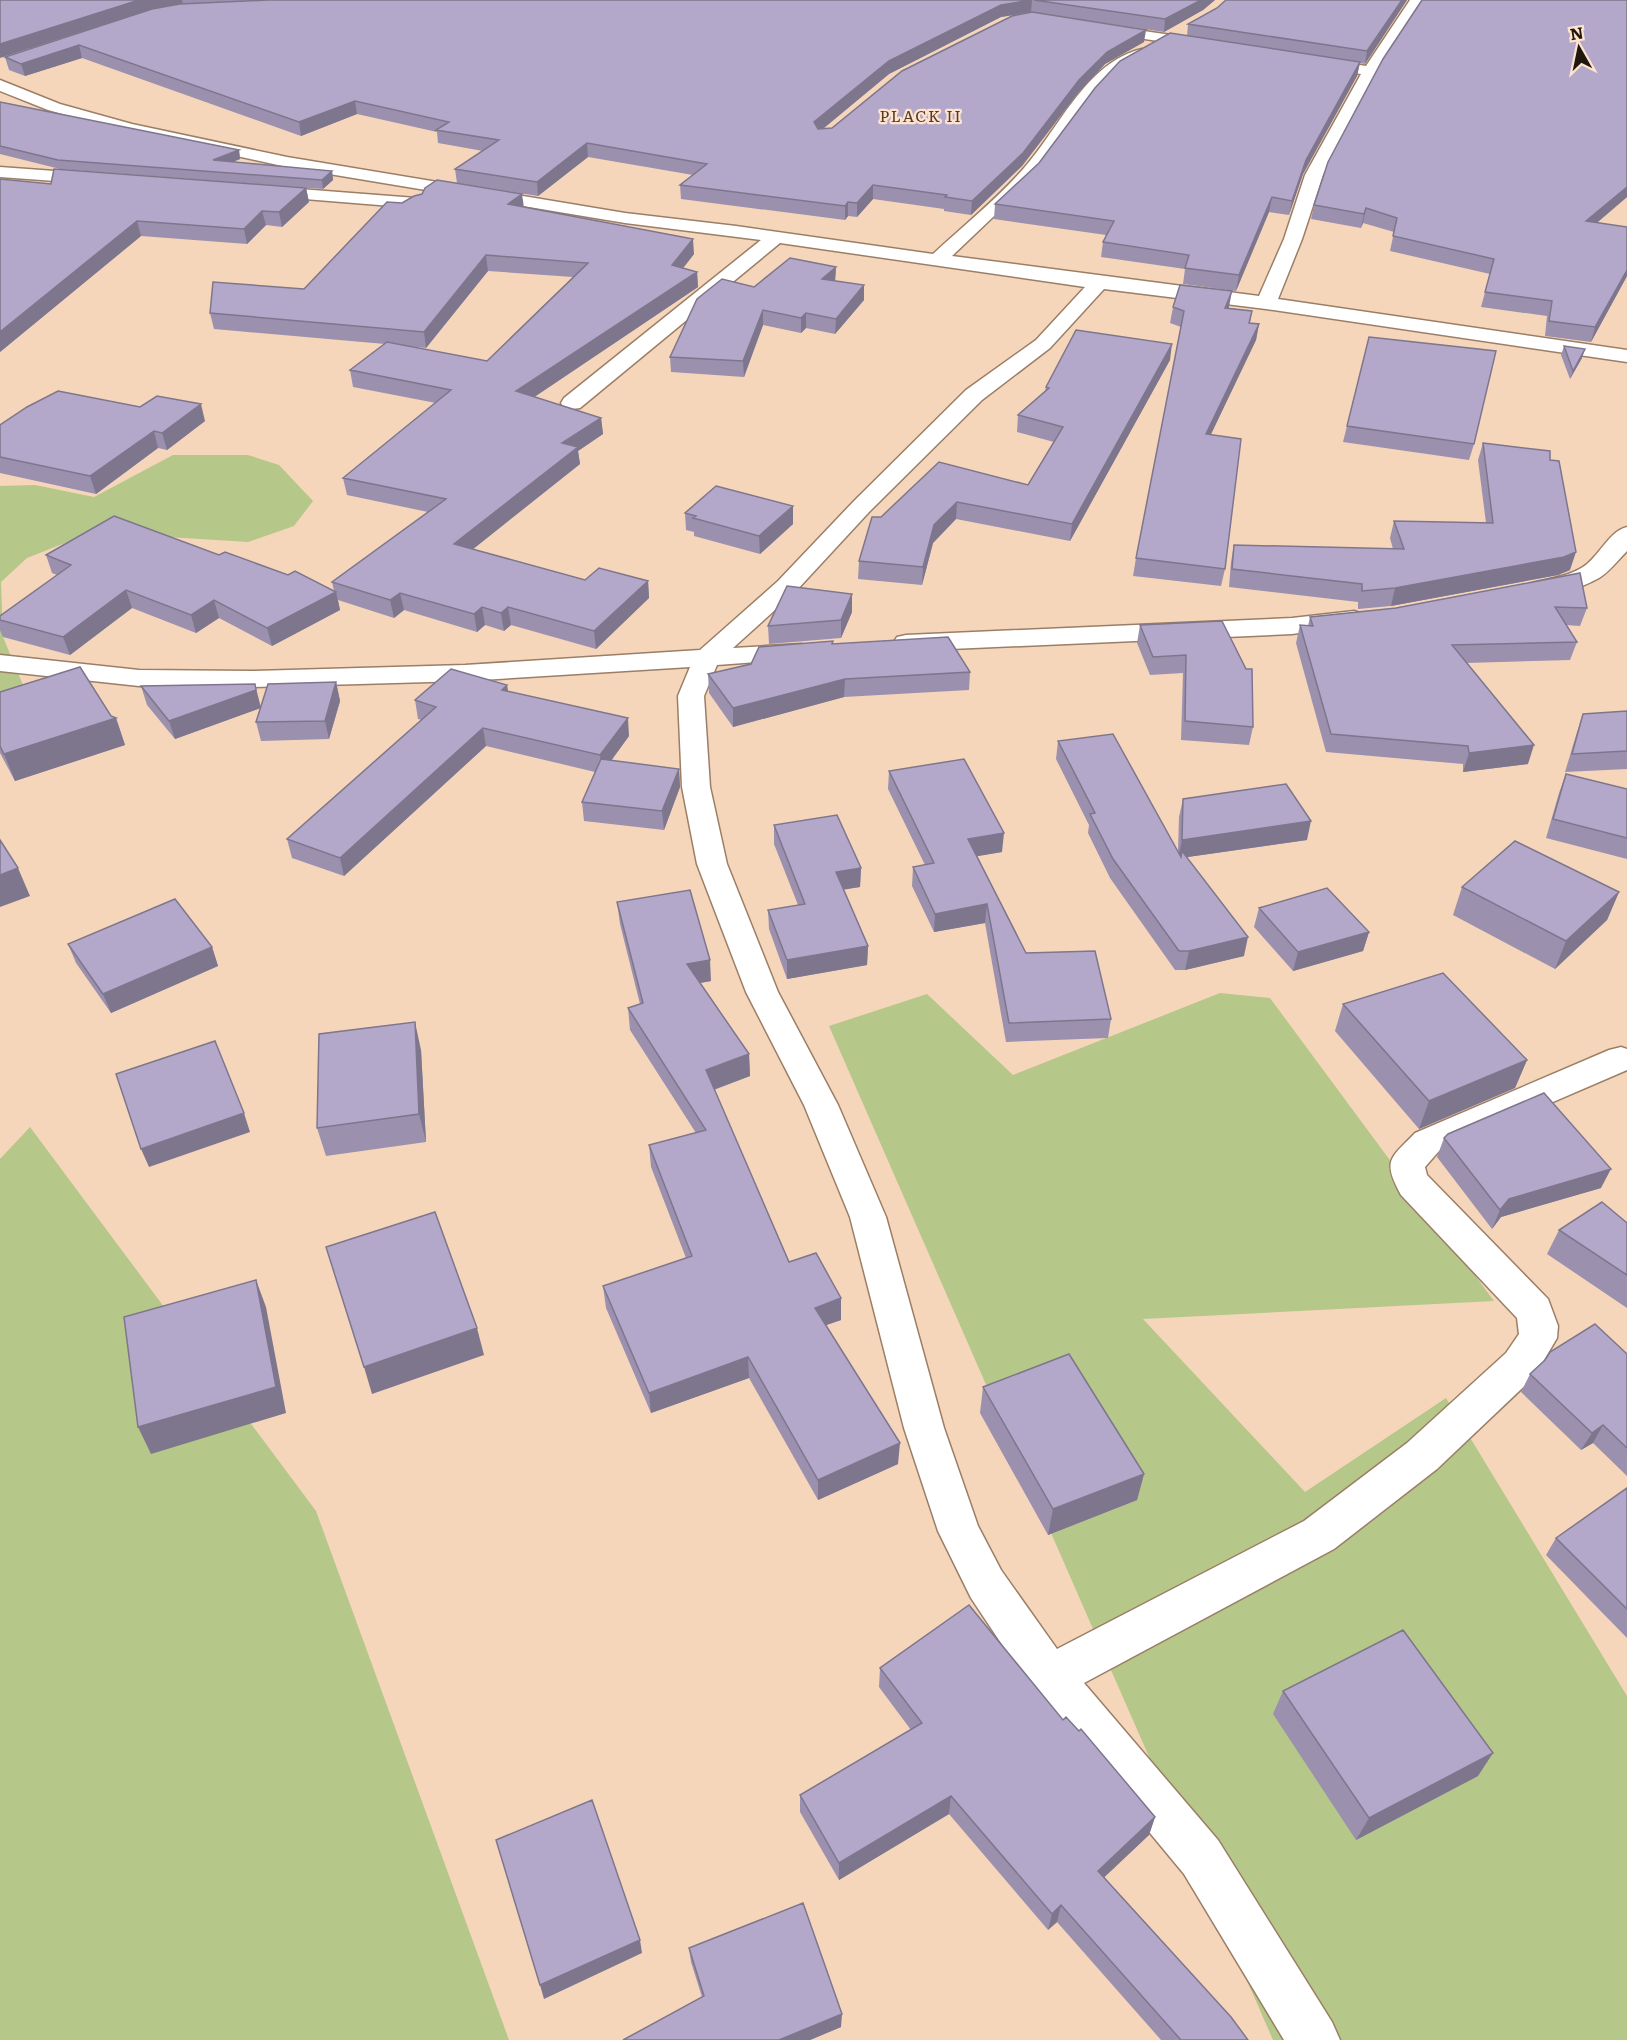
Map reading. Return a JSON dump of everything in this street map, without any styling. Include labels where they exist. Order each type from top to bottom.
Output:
[{"type":"street","points":[[1266,303],[1293,239],[1314,175],[1370,71],[1417,0]]},
{"type":"street","points":[[1086,26],[1216,46]]},
{"type":"street","points":[[937,260],[1030,172],[1086,97],[1112,69],[1189,27]]},
{"type":"street","points":[[1299,60],[1370,71]]},
{"type":"street","points":[[0,85],[54,107],[107,122],[287,162],[625,218],[776,237],[1099,284],[1266,303],[1627,356]]},
{"type":"street","points":[[0,172],[118,181]]},
{"type":"street","points":[[248,190],[625,218]]},
{"type":"street","points":[[572,403],[776,237]]},
{"type":"street","points":[[1099,284],[1043,344],[974,395],[862,506],[787,586],[706,659],[690,696],[696,787],[712,864],[762,992],[821,1105],[868,1217],[924,1428],[959,1531],[986,1584],[1050,1677],[1201,1857],[1314,2040]]},
{"type":"street","points":[[1517,594],[1565,583],[1592,572],[1625,539],[1627,534]]},
{"type":"street","points":[[880,645],[1292,626],[1380,617]]},
{"type":"street","points":[[0,663],[139,678],[252,679],[465,673],[824,650]]},
{"type":"street","points":[[1050,1677],[1319,1535],[1422,1456],[1520,1365],[1538,1338],[1539,1326],[1534,1310],[1414,1185],[1409,1176],[1407,1164],[1427,1142],[1621,1059]]},
{"type":"green space","points":[[173,455],[248,455],[279,465],[313,501],[294,526],[248,542],[120,534],[70,541],[27,558],[1,582],[3,637],[28,697],[0,717],[0,486],[35,485],[94,497]]},
{"type":"green space","points":[[1220,993],[1270,998],[1494,1301],[1143,1319],[1305,1492],[1446,1398],[1627,1696],[1627,2040],[1273,2040],[829,1026],[927,994],[1013,1075]]},
{"type":"green space","points":[[30,1127],[316,1511],[509,2040],[0,2040],[0,1159]]},
{"type":"building","points":[[0,0],[139,0],[0,44]]},
{"type":"building","points":[[268,0],[1031,0],[1001,5],[889,61],[814,122],[818,129],[832,128],[902,71],[1012,16],[1032,12],[1146,30],[1107,52],[1079,80],[1023,153],[972,201],[945,197],[947,195],[873,185],[857,203],[848,202],[845,206],[680,185],[707,164],[587,143],[537,182],[455,169],[499,140],[436,130],[449,122],[355,101],[299,122],[79,45],[21,64],[5,57],[152,9],[180,4]]},
{"type":"building","points":[[1034,0],[1201,0],[1165,19]]},
{"type":"building","points":[[1226,0],[1402,0],[1367,51],[1188,24],[1217,8]]},
{"type":"building","points":[[1422,0],[1627,0],[1627,187],[1586,221],[1627,227],[1627,270],[1595,327],[1549,321],[1552,301],[1485,292],[1494,259],[1393,236],[1397,218],[1366,208],[1364,214],[1314,205],[1328,162],[1383,59]]},
{"type":"building","points":[[1170,33],[1360,62],[1306,160],[1292,201],[1272,197],[1239,275],[1185,268],[1189,255],[1103,242],[1114,221],[995,204],[1039,163],[1095,88],[1120,61]]},
{"type":"building","points":[[0,102],[239,150],[213,160],[332,171],[322,180],[58,160],[0,146]]},
{"type":"building","points":[[54,169],[306,188],[279,212],[262,211],[244,229],[137,221],[0,332],[0,179],[51,184]]},
{"type":"building","points":[[437,180],[522,194],[508,204],[693,239],[672,265],[697,272],[516,391],[601,418],[562,443],[578,447],[454,544],[585,580],[599,568],[648,581],[594,631],[508,607],[501,613],[482,607],[474,614],[400,593],[390,600],[332,582],[446,499],[343,478],[451,390],[350,370],[387,342],[487,361],[588,263],[486,255],[424,332],[210,313],[213,282],[304,289],[387,202],[402,203],[422,194],[425,188]]},
{"type":"building","points":[[790,258],[836,267],[822,279],[864,285],[836,319],[806,313],[801,318],[763,310],[743,361],[670,357],[697,299],[722,279],[754,287]]},
{"type":"building","points":[[1180,285],[1232,291],[1225,308],[1252,311],[1249,323],[1259,324],[1206,434],[1241,439],[1225,569],[1136,558],[1184,311],[1173,307]]},
{"type":"building","points":[[1076,330],[1172,344],[1072,524],[957,502],[934,525],[923,567],[859,561],[872,517],[881,517],[939,462],[1028,485],[1063,427],[1018,415],[1049,388],[1046,387]]},
{"type":"building","points":[[1369,337],[1496,351],[1474,444],[1347,426]]},
{"type":"building","points":[[1564,346],[1585,349],[1573,371]]},
{"type":"building","points":[[58,391],[140,407],[157,396],[201,404],[162,433],[154,431],[90,476],[0,457],[0,425],[27,407]]},
{"type":"building","points":[[1483,443],[1550,451],[1550,460],[1559,461],[1576,552],[1564,557],[1395,588],[1362,591],[1362,584],[1232,569],[1234,545],[1404,549],[1394,521],[1493,523]]},
{"type":"building","points":[[716,486],[793,506],[759,536],[693,518],[696,516],[685,513]]},
{"type":"building","points":[[114,516],[219,555],[225,552],[288,575],[295,571],[336,592],[267,628],[214,600],[191,615],[126,590],[63,637],[0,620],[0,616],[71,565],[46,555]]},
{"type":"building","points":[[1580,573],[1587,608],[1555,607],[1577,642],[1452,645],[1534,745],[1469,753],[1468,746],[1331,734],[1300,625],[1313,626],[1310,617],[1396,608]]},
{"type":"building","points":[[787,586],[852,594],[841,620],[768,626]]},
{"type":"building","points":[[1222,621],[1246,669],[1252,669],[1253,727],[1185,721],[1186,655],[1153,657],[1140,625]]},
{"type":"building","points":[[948,637],[970,672],[845,679],[733,708],[708,674],[751,664],[759,647],[833,641],[832,644]]},
{"type":"building","points":[[80,667],[111,716],[116,718],[4,754],[0,746],[0,692]]},
{"type":"building","points":[[451,669],[507,685],[502,690],[628,718],[600,755],[483,728],[340,858],[287,839],[436,707],[415,700]]},
{"type":"building","points":[[336,682],[325,721],[256,722],[268,684]]},
{"type":"building","points":[[255,684],[256,690],[169,721],[141,686]]},
{"type":"building","points":[[1627,711],[1627,751],[1572,754],[1583,714]]},
{"type":"building","points":[[1113,734],[1181,857],[1182,851],[1248,937],[1189,951],[1179,951],[1113,859],[1090,814],[1095,813],[1058,741]]},
{"type":"building","points":[[601,759],[679,769],[662,811],[582,802]]},
{"type":"building","points":[[964,759],[1004,833],[968,839],[1026,953],[1095,951],[1111,1019],[1009,1023],[987,904],[935,914],[913,867],[934,863],[889,771]]},
{"type":"building","points":[[1566,774],[1627,789],[1627,838],[1553,819]]},
{"type":"building","points":[[1286,784],[1311,821],[1182,840],[1183,799]]},
{"type":"building","points":[[837,815],[861,868],[836,872],[868,946],[787,960],[768,910],[805,904],[774,825]]},
{"type":"building","points":[[0,840],[18,868],[0,875]]},
{"type":"building","points":[[1515,841],[1619,892],[1566,941],[1462,887]]},
{"type":"building","points":[[1327,888],[1369,932],[1298,952],[1259,908]]},
{"type":"building","points":[[690,890],[710,960],[687,964],[749,1054],[706,1070],[789,1262],[816,1253],[841,1298],[815,1308],[900,1443],[818,1480],[748,1357],[649,1393],[603,1286],[692,1256],[649,1145],[706,1130],[628,1008],[643,1003],[617,902]]},
{"type":"building","points":[[175,899],[212,947],[103,994],[68,944]]},
{"type":"building","points":[[1443,973],[1527,1060],[1429,1101],[1343,1004]]},
{"type":"building","points":[[415,1022],[419,1114],[317,1128],[319,1034]]},
{"type":"building","points":[[215,1041],[244,1113],[141,1149],[116,1074]]},
{"type":"building","points":[[1544,1093],[1611,1169],[1509,1199],[1500,1210],[1444,1138],[1448,1134]]},
{"type":"building","points":[[1602,1202],[1627,1223],[1627,1275],[1559,1230]]},
{"type":"building","points":[[435,1212],[477,1328],[364,1367],[326,1247]]},
{"type":"building","points":[[256,1280],[276,1387],[138,1427],[124,1317]]},
{"type":"building","points":[[1595,1324],[1627,1354],[1627,1448],[1603,1425],[1592,1433],[1530,1374],[1550,1352]]},
{"type":"building","points":[[1069,1354],[1144,1474],[1053,1509],[983,1387]]},
{"type":"building","points":[[1627,1488],[1627,1609],[1556,1538]]},
{"type":"building","points":[[969,1605],[1063,1720],[1066,1717],[1079,1731],[1081,1729],[1155,1817],[1098,1871],[1231,2017],[1248,2040],[1181,2040],[1061,1905],[1052,1914],[951,1796],[839,1863],[800,1795],[922,1723],[880,1668]]},
{"type":"building","points":[[1403,1630],[1493,1753],[1369,1818],[1283,1691]]},
{"type":"building","points":[[592,1800],[640,1940],[540,1985],[496,1840]]},
{"type":"building","points":[[803,1903],[842,2014],[779,2040],[623,2040],[704,1996],[689,1948]]},
{"type":"district","name":"PLACK II","points":[[921,115]]}]
